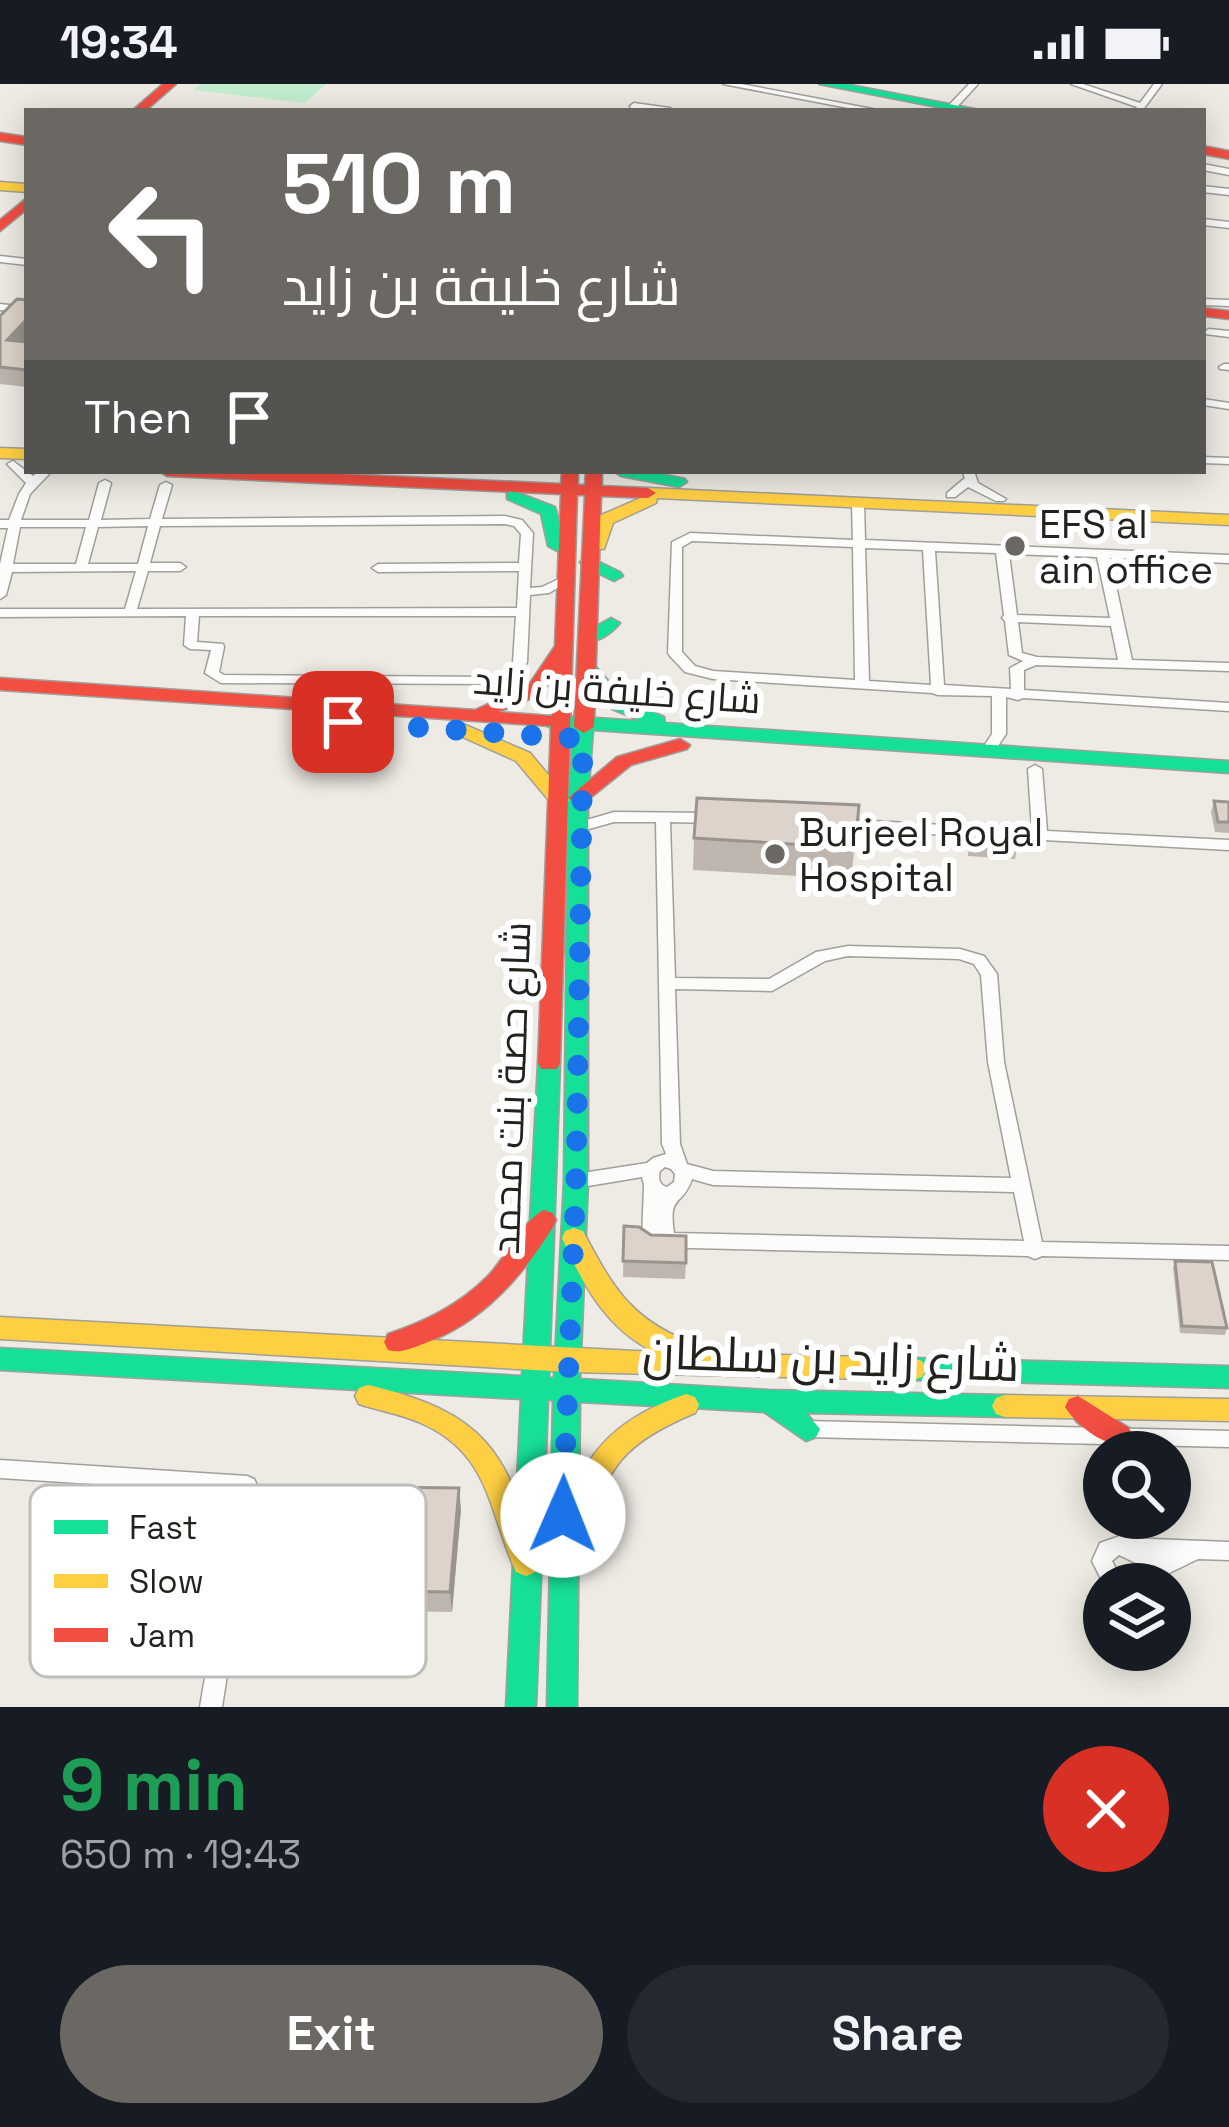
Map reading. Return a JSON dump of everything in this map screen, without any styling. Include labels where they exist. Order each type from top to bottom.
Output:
[{"type":"main road","points":[[142,108],[170,84]]},
{"type":"main road","points":[[159,108],[187,84]]},
{"type":"main road","points":[[825,84],[963,108]]},
{"type":"main road","points":[[0,197],[6,206],[0,223]]},
{"type":"main road","points":[[0,223],[24,204]]},
{"type":"main road","points":[[0,243],[24,223]]},
{"type":"main road","points":[[1209,318],[1229,315]]},
{"type":"main road","points":[[632,474],[730,492],[746,512]]},
{"type":"main road","points":[[167,478],[422,475],[582,480],[858,504],[1229,520]]},
{"type":"main road","points":[[422,475],[543,506],[556,519],[558,548],[574,569],[614,576]]},
{"type":"main road","points":[[582,480],[682,496]]},
{"type":"main road","name":"شارع حصة بنت محمد","points":[[520,1707],[573,731],[562,649],[564,607],[574,569],[582,480]]},
{"type":"main road","points":[[574,569],[599,526],[614,513],[682,496],[730,492],[951,496],[1229,508]]},
{"type":"main road","name":"شارع حصة بنت محمد","points":[[573,731],[589,671],[590,637],[574,569]]},
{"type":"main road","points":[[590,637],[611,623]]},
{"type":"main road","points":[[459,722],[518,701],[542,682],[562,649]]},
{"type":"main road","points":[[589,671],[619,705],[700,733]]},
{"type":"main road","points":[[264,700],[300,696],[317,682],[321,695],[346,707]]},
{"type":"main road","name":"شارع خليفة بن زايد","points":[[0,684],[264,700],[459,722]]},
{"type":"main road","name":"شارع خليفة بن زايد","points":[[0,701],[459,722],[680,746],[1229,766]]},
{"type":"main road","points":[[776,736],[810,720]]},
{"type":"main road","points":[[459,722],[524,757],[569,799],[625,758],[680,746]]},
{"type":"main road","name":"شارع خليفة بن زايد","points":[[573,731],[776,736],[987,752],[1027,762],[1229,782]]},
{"type":"main road","name":"شارع حصة بنت محمد","points":[[563,1706],[562,1559],[576,1171],[578,826],[569,799]]},
{"type":"main road","points":[[365,1348],[424,1335],[480,1308],[508,1280],[544,1220]]},
{"type":"main road","points":[[574,1238],[618,1320],[658,1345],[685,1354],[850,1370]]},
{"type":"main road","name":"شارع زايد بن سلطان","points":[[0,1328],[569,1361],[1229,1377]]},
{"type":"main road","name":"شارع زايد بن سلطان","points":[[0,1359],[769,1401],[1229,1410]]},
{"type":"main road","points":[[241,1372],[416,1403],[448,1416],[490,1458],[526,1563]]},
{"type":"main road","points":[[562,1559],[603,1452],[644,1418],[714,1398]]},
{"type":"main road","points":[[769,1401],[806,1429]]},
{"type":"main road","points":[[1078,1407],[1112,1431]]},
{"type":"street","points":[[727,84],[862,108]]},
{"type":"street","points":[[953,106],[974,84]]},
{"type":"street","points":[[1075,84],[1137,108]]},
{"type":"street","points":[[634,106],[648,108]]},
{"type":"street","points":[[1229,303],[1209,318],[1229,334]]},
{"type":"street","points":[[0,595],[16,463]]},
{"type":"street","points":[[951,496],[968,476],[1000,499]]},
{"type":"street","points":[[130,613],[167,478]]},
{"type":"street","points":[[81,567],[105,483]]},
{"type":"street","points":[[858,504],[862,685]]},
{"type":"street","points":[[7,524],[505,520],[526,529],[524,567],[530,592]]},
{"type":"street","points":[[1229,560],[690,537],[676,545],[675,653],[684,666],[713,675],[1229,707]]},
{"type":"street","points":[[929,547],[938,691]]},
{"type":"street","points":[[1002,550],[1013,651],[1036,661],[1229,667]]},
{"type":"street","points":[[1102,554],[1126,664]]},
{"type":"street","points":[[4,568],[180,567]]},
{"type":"street","points":[[378,568],[524,567]]},
{"type":"street","points":[[193,613],[190,645],[218,647],[212,671],[217,678],[317,682],[506,678],[520,662],[520,612],[530,592],[574,569]]},
{"type":"street","points":[[530,592],[564,607]]},
{"type":"street","points":[[0,613],[520,612]]},
{"type":"street","points":[[1008,618],[1117,622]]},
{"type":"street","points":[[1018,696],[1017,668],[1036,661]]},
{"type":"street","points":[[987,752],[1000,730],[999,695]]},
{"type":"street","points":[[1000,730],[1027,762],[1040,834]]},
{"type":"street","points":[[578,826],[614,817],[720,818]]},
{"type":"street","points":[[663,818],[671,1144],[658,1240],[1229,1253]]},
{"type":"street","points":[[810,823],[1229,845]]},
{"type":"street","points":[[669,983],[772,985],[821,956],[848,951],[960,954],[979,960],[988,974],[996,1062],[1035,1252]]},
{"type":"street","points":[[576,1171],[1023,1185]]},
{"type":"street","points":[[806,1429],[1083,1435]]},
{"type":"street","points":[[1191,1438],[1229,1439]]},
{"type":"street","points":[[0,1469],[247,1485]]},
{"type":"street","points":[[1127,1546],[1148,1563]]},
{"type":"street","points":[[1103,1563],[1107,1550],[1127,1546],[1229,1551]]},
{"type":"street","points":[[1174,1563],[1196,1550]]},
{"type":"street","points":[[211,1707],[216,1677]]},
{"type":"green space","points":[[200,84],[326,84],[305,103],[193,90]]},
{"type":"building","points":[[17,299],[24,300],[24,322],[7,340],[24,342],[24,370],[0,367],[0,316]]},
{"type":"building","points":[[697,798],[859,805],[855,848],[694,838]]},
{"type":"building","points":[[1214,801],[1229,802],[1229,822],[1218,822]]},
{"type":"building","points":[[970,826],[1017,828],[1018,843],[970,840]]},
{"type":"building","points":[[624,1226],[639,1227],[651,1235],[686,1236],[686,1263],[623,1261]]},
{"type":"building","points":[[1175,1261],[1212,1262],[1227,1328],[1182,1326]]},
{"type":"building","points":[[426,1488],[459,1488],[450,1592],[426,1592]]},
{"type":"traffic: fast","points":[[825,84],[962,108]]},
{"type":"traffic: fast","points":[[637,474],[679,482]]},
{"type":"traffic: fast","points":[[513,496],[549,511],[557,546]]},
{"type":"traffic: fast","points":[[589,562],[614,576]]},
{"type":"traffic: fast","points":[[590,637],[611,623]]},
{"type":"traffic: fast","points":[[589,671],[619,705],[657,721]]},
{"type":"traffic: fast","points":[[549,721],[1229,767]]},
{"type":"traffic: fast","points":[[562,1707],[565,1427],[576,1181],[578,798],[584,727]]},
{"type":"traffic: fast","points":[[521,1707],[549,1063]]},
{"type":"traffic: fast","points":[[0,1359],[769,1401],[1005,1406]]},
{"type":"traffic: fast","points":[[913,1369],[1229,1377]]},
{"type":"traffic: fast","points":[[769,1401],[806,1429]]},
{"type":"traffic: slow","points":[[0,186],[24,188]]},
{"type":"traffic: slow","points":[[0,453],[24,454]]},
{"type":"traffic: slow","points":[[648,493],[1229,520]]},
{"type":"traffic: slow","points":[[598,545],[605,520],[650,500]]},
{"type":"traffic: slow","points":[[463,730],[523,757],[559,800]]},
{"type":"traffic: slow","points":[[574,1238],[618,1312],[649,1337],[691,1354]]},
{"type":"traffic: slow","points":[[0,1328],[570,1361],[913,1369]]},
{"type":"traffic: slow","points":[[368,1396],[435,1417],[478,1449],[505,1497],[526,1563]]},
{"type":"traffic: slow","points":[[562,1559],[590,1483],[616,1445],[634,1430],[686,1405]]},
{"type":"traffic: slow","points":[[1005,1406],[1229,1410]]},
{"type":"traffic: jam","points":[[142,108],[170,84]]},
{"type":"traffic: jam","points":[[0,137],[24,141]]},
{"type":"traffic: jam","points":[[1206,151],[1229,155]]},
{"type":"traffic: jam","points":[[0,227],[24,205]]},
{"type":"traffic: jam","points":[[1206,312],[1229,315]]},
{"type":"traffic: jam","points":[[233,474],[648,493]]},
{"type":"traffic: jam","points":[[549,1063],[570,474]]},
{"type":"traffic: jam","points":[[584,727],[594,474]]},
{"type":"traffic: jam","points":[[484,711],[535,690],[562,649]]},
{"type":"traffic: jam","points":[[0,684],[549,721]]},
{"type":"traffic: jam","points":[[578,798],[624,761],[680,745]]},
{"type":"traffic: jam","points":[[397,1342],[444,1323],[483,1297],[544,1220]]},
{"type":"traffic: jam","points":[[1078,1407],[1112,1431]]},
{"type":"place","name":"EFS al ain office","points":[[1015,546]]},
{"type":"place","name":"Burjeel Royal Hospital","points":[[775,854]]},
{"type":"route","points":[[343,722],[583,739],[578,798],[576,1180],[563,1515]]}]
